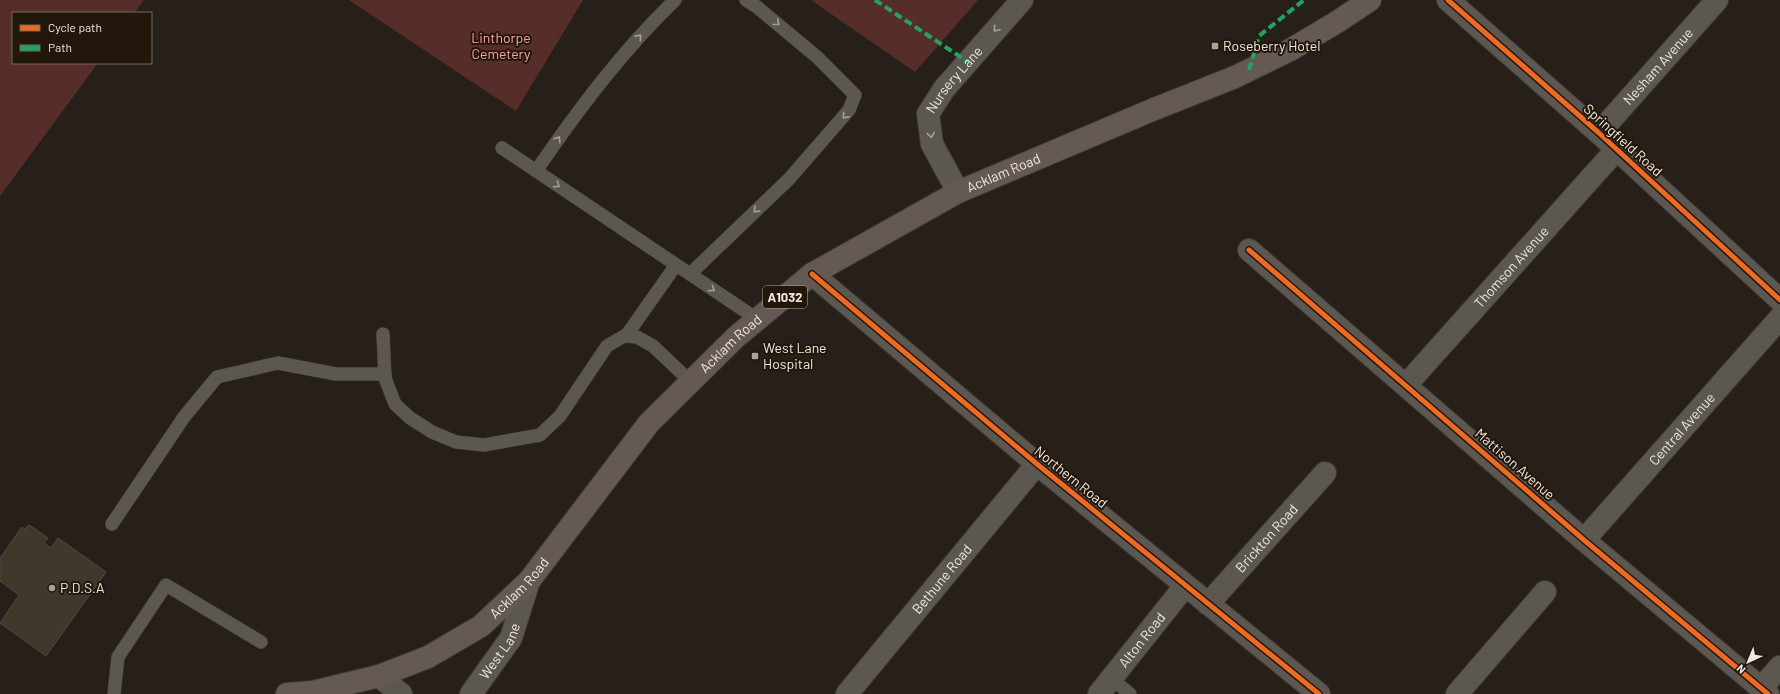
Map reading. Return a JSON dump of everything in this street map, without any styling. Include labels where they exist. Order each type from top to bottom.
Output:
[{"type":"main road","name":"Acklam Road","points":[[287,694],[313,693],[379,676],[428,657],[481,626],[529,581],[649,423],[736,337],[812,274],[958,192],[1235,76],[1290,50],[1370,0]]},
{"type":"street","name":"Nursery Lane","points":[[958,192],[932,144],[928,114],[944,89],[1022,0]]},
{"type":"street","name":"Springfield Road","points":[[1448,0],[1599,133],[1780,300]]},
{"type":"street","name":"Nesham Avenue","points":[[1599,133],[1717,0]]},
{"type":"street","name":"Thomson Avenue","points":[[1406,385],[1616,150]]},
{"type":"street","name":"Mattison Avenue","points":[[1249,250],[1584,540],[1765,691]]},
{"type":"street","name":"Northern Road","points":[[812,274],[1037,464],[1319,694]]},
{"type":"street","name":"Central Avenue","points":[[1584,540],[1780,318]]},
{"type":"street","name":"Bethune Road","points":[[847,694],[1037,464]]},
{"type":"street","name":"Brickton Road","points":[[1208,604],[1325,473]]},
{"type":"street","name":"West Lane","points":[[471,694],[511,638],[529,581]]},
{"type":"street","name":"Alton Road","points":[[1106,686],[1185,586]]},
{"type":"street","points":[[1457,694],[1545,592]]},
{"type":"street","points":[[1765,691],[1780,667]]},
{"type":"street","points":[[379,676],[401,694]]},
{"type":"lane","points":[[536,171],[565,128],[606,75],[650,24],[675,0]]},
{"type":"lane","points":[[690,274],[788,179],[849,110],[855,95],[817,57],[757,7],[746,0]]},
{"type":"lane","points":[[502,148],[757,319]]},
{"type":"lane","points":[[383,334],[385,374],[394,404],[410,418],[432,432],[456,442],[484,445],[540,435],[560,416],[607,346],[626,336],[676,265]]},
{"type":"lane","points":[[626,336],[637,337],[653,346],[691,382]]},
{"type":"lane","points":[[112,524],[184,417],[217,377],[278,363],[336,374],[385,374]]},
{"type":"lane","points":[[114,694],[118,657],[166,585],[262,642]]},
{"type":"lane","points":[[1106,686],[1130,694]]},
{"type":"green space","points":[[0,0],[144,0],[135,12],[12,12],[12,64],[97,64],[0,196]]},
{"type":"green space","name":"Linthorpe Cemetery","points":[[349,0],[583,0],[516,111]]},
{"type":"green space","points":[[811,0],[978,0],[915,72]]},
{"type":"building","name":"P.D.S.A","points":[[29,525],[48,538],[44,543],[51,548],[58,538],[106,572],[46,656],[0,623],[19,595],[0,581],[0,558],[22,527],[25,529]]},
{"type":"marked path","points":[[875,0],[968,62]]},
{"type":"marked path","points":[[1249,70],[1259,36],[1304,0]]},
{"type":"cycle path","points":[[1448,0],[1599,133],[1780,300]]},
{"type":"cycle path","points":[[1249,250],[1584,540],[1768,694]]},
{"type":"cycle path","points":[[812,274],[1037,464],[1319,694]]},
{"type":"place","name":"Roseberry Hotel","points":[[1215,46]]},
{"type":"place","name":"West Lane Hospital","points":[[755,356]]},
{"type":"place","name":"P.D.S.A","points":[[52,588]]}]
